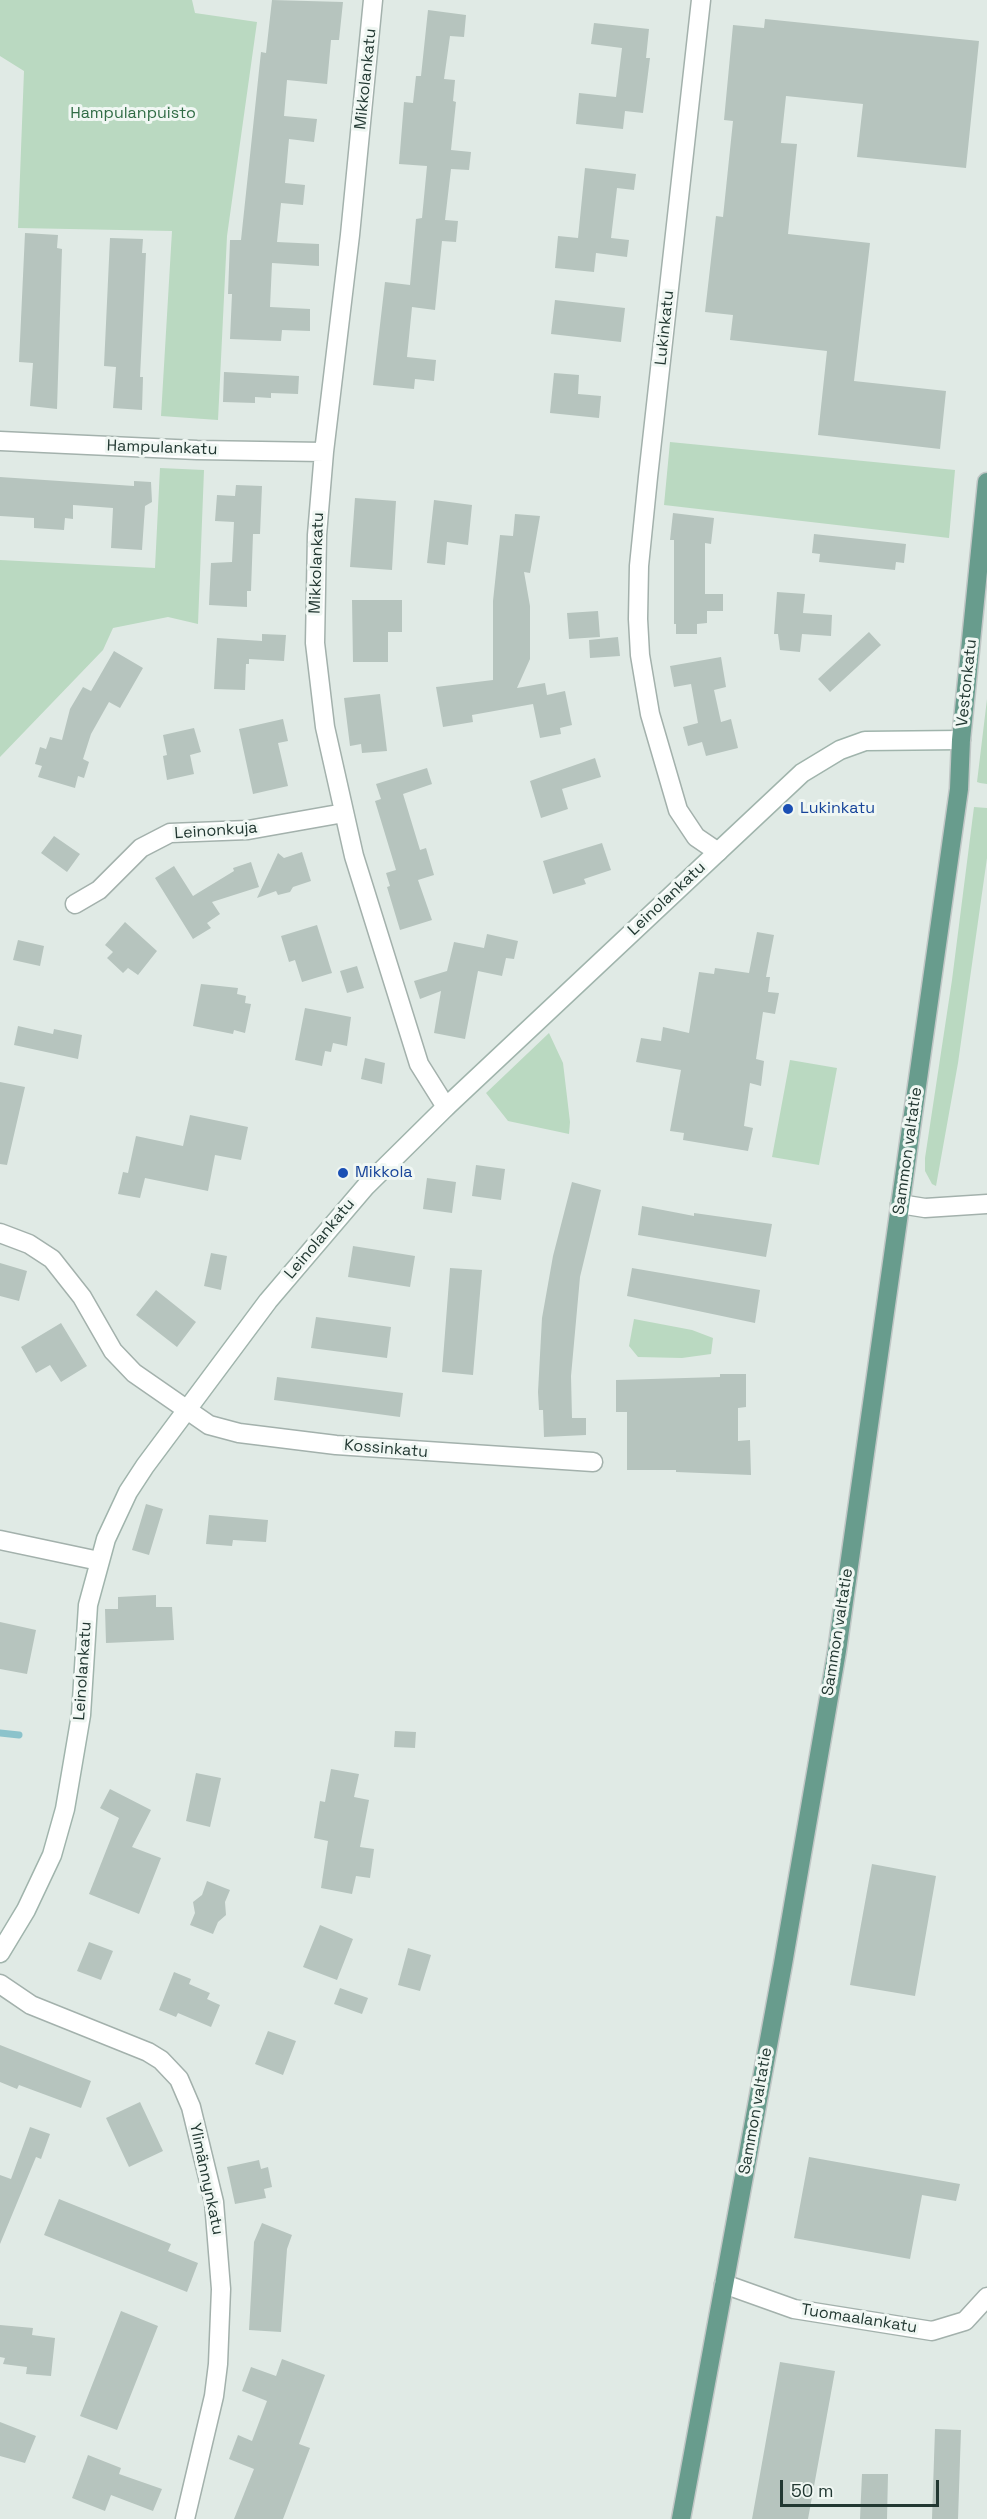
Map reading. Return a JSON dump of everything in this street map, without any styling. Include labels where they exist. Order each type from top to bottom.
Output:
[{"type":"main road","name":"Vestonkatu","points":[[961,740],[987,488]]},
{"type":"main road","name":"Sammon valtatie","points":[[681,2519],[837,1651],[959,789],[961,740]]},
{"type":"street","name":"Mikkolankatu","points":[[374,0],[350,235],[324,452],[317,535],[315,644],[325,728],[344,813],[388,969],[419,1064],[446,1107]]},
{"type":"street","name":"Lukinkatu","points":[[701,0],[643,527],[638,620],[640,655],[650,714],[678,810],[696,837],[717,852]]},
{"type":"street","name":"Hampulankatu","points":[[0,441],[197,450],[324,452]]},
{"type":"street","name":"Leinolankatu","points":[[0,1953],[26,1910],[52,1855],[65,1809],[81,1715],[88,1605],[99,1561],[128,1492],[185,1411],[319,1239],[366,1186],[446,1107],[802,773],[840,750],[865,741],[961,740]]},
{"type":"street","name":"Leinonkuja","points":[[75,904],[99,890],[141,848],[170,833],[248,830],[344,813]]},
{"type":"street","points":[[900,1204],[925,1208],[987,1204]]},
{"type":"street","name":"Kossinkatu","points":[[0,1233],[29,1244],[52,1259],[82,1297],[113,1351],[134,1373],[185,1411],[209,1425],[239,1433],[410,1452],[594,1462]]},
{"type":"street","points":[[0,1540],[99,1561]]},
{"type":"street","name":"Ylimännynkatu","points":[[0,1984],[31,2005],[148,2052],[161,2060],[179,2079],[191,2107],[214,2202],[219,2241],[221,2300],[219,2364],[214,2396],[185,2519]]},
{"type":"street","name":"Tuomaalankatu","points":[[724,2284],[794,2309],[932,2331],[965,2321],[987,2297]]},
{"type":"green space","name":"Hampulanpuisto","points":[[0,0],[192,0],[195,13],[257,22],[227,236],[218,420],[161,416],[172,231],[18,228],[24,71],[0,56]]},
{"type":"green space","points":[[670,442],[955,470],[949,538],[664,505]]},
{"type":"green space","points":[[160,468],[204,470],[198,624],[168,617],[113,628],[103,650],[0,757],[0,560],[155,568]]},
{"type":"green space","points":[[987,699],[987,784],[977,782]]},
{"type":"green space","points":[[974,807],[987,808],[987,858],[958,1063],[936,1186],[932,1184],[925,1171],[925,1158],[952,980]]},
{"type":"green space","points":[[549,1033],[563,1063],[570,1122],[569,1134],[508,1121],[486,1093]]},
{"type":"green space","points":[[790,1060],[837,1068],[819,1165],[772,1157]]},
{"type":"green space","points":[[634,1319],[692,1330],[713,1338],[711,1354],[682,1358],[638,1357],[629,1346]]},
{"type":"building","points":[[272,0],[343,2],[339,40],[331,40],[327,84],[287,80],[284,116],[317,119],[314,142],[289,139],[285,183],[305,185],[303,205],[281,203],[277,242],[319,244],[319,266],[272,263],[270,307],[310,309],[310,331],[282,330],[281,341],[230,339],[232,294],[228,294],[230,240],[241,240],[261,52],[266,53]]},
{"type":"building","points":[[428,10],[466,15],[464,37],[450,36],[444,79],[455,80],[453,101],[456,102],[451,150],[471,152],[469,170],[451,169],[445,220],[458,221],[456,242],[442,241],[435,310],[412,307],[407,357],[436,360],[434,381],[415,379],[414,389],[373,385],[385,282],[410,285],[416,219],[422,218],[427,166],[399,164],[404,102],[413,103],[416,76],[421,76]]},
{"type":"building","points":[[765,19],[979,41],[966,168],[857,157],[863,104],[786,96],[781,143],[797,144],[788,234],[870,243],[854,381],[946,391],[940,449],[818,435],[827,351],[730,340],[733,315],[705,312],[716,216],[723,217],[733,121],[724,120],[733,25],[764,28]]},
{"type":"building","points":[[594,23],[649,29],[646,58],[650,58],[643,113],[625,111],[623,129],[576,124],[579,93],[616,97],[622,48],[591,44]]},
{"type":"building","points":[[585,168],[636,174],[634,190],[617,188],[611,238],[629,240],[627,257],[596,253],[594,272],[555,268],[558,236],[578,238]]},
{"type":"building","points":[[25,233],[58,235],[57,248],[62,249],[57,409],[30,406],[33,363],[19,362]]},
{"type":"building","points":[[110,238],[143,239],[142,253],[146,253],[140,377],[143,377],[142,410],[113,408],[116,367],[104,366]]},
{"type":"building","points":[[555,300],[625,308],[621,342],[551,334]]},
{"type":"building","points":[[224,372],[299,376],[298,394],[271,393],[271,398],[255,397],[255,403],[223,402]]},
{"type":"building","points":[[554,373],[579,375],[578,394],[601,396],[599,418],[550,413]]},
{"type":"building","points":[[0,477],[134,486],[134,481],[151,482],[152,502],[145,506],[142,550],[111,548],[113,508],[73,505],[73,519],[65,518],[64,530],[34,528],[34,518],[0,516]]},
{"type":"building","points":[[236,485],[262,486],[260,534],[253,534],[251,591],[247,591],[247,607],[209,605],[211,563],[232,562],[234,522],[215,521],[217,495],[235,496]]},
{"type":"building","points":[[355,498],[396,501],[392,570],[350,567]]},
{"type":"building","points":[[434,500],[472,505],[468,545],[447,542],[445,565],[427,563]]},
{"type":"building","points":[[673,513],[714,518],[711,544],[705,543],[705,594],[723,594],[723,611],[707,611],[707,623],[697,624],[697,634],[676,634],[676,624],[674,624],[674,540],[670,540]]},
{"type":"building","points":[[515,514],[540,516],[530,573],[524,572],[530,606],[530,659],[517,688],[545,683],[547,695],[565,691],[572,725],[560,728],[561,734],[540,738],[533,704],[472,715],[473,722],[443,727],[436,687],[493,680],[493,601],[500,535],[513,536]]},
{"type":"building","points":[[814,534],[906,544],[904,563],[896,562],[895,570],[819,562],[820,554],[812,553]]},
{"type":"building","points":[[777,592],[805,594],[803,613],[832,615],[831,636],[802,634],[800,652],[780,650],[778,634],[774,634]]},
{"type":"building","points":[[352,600],[402,600],[402,632],[388,632],[388,662],[353,662]]},
{"type":"building","points":[[598,611],[600,637],[569,639],[567,613]]},
{"type":"building","points":[[869,632],[881,645],[830,692],[818,679]]},
{"type":"building","points":[[262,634],[286,635],[284,661],[249,659],[249,664],[246,664],[245,690],[214,689],[217,638],[262,641]]},
{"type":"building","points":[[618,637],[620,656],[590,658],[589,640]]},
{"type":"building","points":[[114,651],[143,668],[120,708],[109,702],[91,734],[83,759],[89,762],[84,778],[78,776],[75,788],[38,777],[42,766],[35,764],[40,747],[46,749],[50,737],[62,740],[70,709],[83,687],[91,691]]},
{"type":"building","points":[[721,657],[726,687],[714,690],[721,722],[731,719],[738,748],[706,756],[702,742],[688,746],[683,727],[698,723],[691,684],[674,687],[670,666]]},
{"type":"building","points":[[380,694],[387,751],[362,753],[361,744],[350,746],[344,698]]},
{"type":"building","points":[[283,719],[288,741],[278,743],[288,786],[253,794],[239,729]]},
{"type":"building","points":[[194,728],[201,752],[190,755],[194,774],[167,780],[163,756],[167,755],[163,735]]},
{"type":"building","points":[[595,758],[601,777],[562,789],[568,809],[541,818],[530,781]]},
{"type":"building","points":[[427,768],[432,784],[403,794],[420,850],[426,848],[434,875],[418,880],[432,920],[400,930],[387,887],[390,886],[386,873],[396,870],[375,801],[381,799],[376,784]]},
{"type":"building","points":[[54,836],[80,854],[67,872],[41,853]]},
{"type":"building","points":[[602,843],[611,870],[584,879],[586,884],[553,894],[543,861]]},
{"type":"building","points":[[302,852],[311,881],[293,887],[290,892],[278,895],[276,891],[257,898],[278,853],[284,858]]},
{"type":"building","points":[[251,862],[259,887],[212,902],[220,914],[207,923],[211,928],[193,939],[155,878],[174,866],[193,896],[234,871],[233,868]]},
{"type":"building","points":[[125,922],[157,951],[138,975],[128,968],[123,973],[107,958],[113,952],[105,945]]},
{"type":"building","points":[[317,925],[332,973],[302,982],[295,960],[289,962],[281,936]]},
{"type":"building","points":[[757,932],[774,935],[766,977],[770,977],[768,992],[779,993],[775,1014],[763,1012],[756,1059],[764,1061],[761,1086],[750,1083],[744,1126],[753,1128],[748,1151],[683,1140],[684,1133],[670,1131],[681,1070],[636,1062],[641,1038],[661,1041],[663,1027],[689,1033],[699,972],[714,974],[715,968],[749,973]]},
{"type":"building","points":[[487,934],[518,941],[514,959],[506,958],[502,976],[478,971],[465,1039],[434,1033],[441,991],[420,999],[414,981],[447,971],[454,942],[484,948]]},
{"type":"building","points":[[18,940],[44,946],[40,966],[13,960]]},
{"type":"building","points":[[357,966],[364,988],[347,993],[340,971]]},
{"type":"building","points":[[201,984],[238,988],[237,994],[246,996],[245,1003],[251,1004],[245,1033],[234,1030],[233,1034],[193,1026]]},
{"type":"building","points":[[305,1008],[351,1017],[347,1046],[333,1043],[331,1052],[325,1051],[322,1066],[295,1060]]},
{"type":"building","points":[[18,1026],[53,1034],[54,1029],[82,1035],[78,1059],[14,1045]]},
{"type":"building","points":[[365,1058],[385,1063],[382,1084],[361,1079]]},
{"type":"building","points":[[0,1082],[25,1087],[7,1165],[0,1164]]},
{"type":"building","points":[[190,1115],[248,1127],[241,1160],[215,1155],[208,1191],[145,1178],[140,1198],[118,1194],[123,1172],[128,1173],[136,1136],[183,1146]]},
{"type":"building","points":[[476,1165],[505,1169],[501,1200],[472,1196]]},
{"type":"building","points":[[427,1178],[456,1182],[452,1213],[423,1209]]},
{"type":"building","points":[[572,1182],[601,1190],[580,1277],[571,1376],[572,1418],[586,1418],[586,1435],[544,1437],[543,1410],[539,1410],[538,1392],[542,1318],[553,1256]]},
{"type":"building","points":[[642,1206],[694,1216],[694,1213],[772,1224],[766,1257],[638,1235]]},
{"type":"building","points":[[353,1246],[415,1256],[410,1287],[348,1277]]},
{"type":"building","points":[[211,1253],[227,1256],[221,1290],[204,1286]]},
{"type":"building","points":[[0,1263],[27,1271],[19,1301],[0,1296]]},
{"type":"building","points":[[450,1268],[482,1270],[473,1375],[442,1372]]},
{"type":"building","points":[[632,1268],[760,1290],[755,1323],[627,1296]]},
{"type":"building","points":[[156,1290],[196,1322],[177,1347],[136,1315]]},
{"type":"building","points":[[316,1317],[391,1327],[387,1358],[311,1348]]},
{"type":"building","points":[[61,1323],[87,1366],[61,1382],[50,1365],[36,1373],[21,1347]]},
{"type":"building","points":[[720,1374],[746,1374],[746,1407],[738,1408],[738,1441],[750,1440],[751,1475],[676,1472],[676,1470],[627,1470],[627,1412],[616,1412],[616,1380],[720,1377]]},
{"type":"building","points":[[277,1377],[403,1393],[400,1417],[274,1400]]},
{"type":"building","points":[[146,1504],[163,1509],[149,1555],[132,1550]]},
{"type":"building","points":[[209,1515],[268,1520],[266,1542],[233,1540],[232,1546],[206,1544]]},
{"type":"building","points":[[156,1595],[156,1607],[172,1607],[174,1640],[106,1643],[105,1609],[118,1609],[118,1597]]},
{"type":"building","points":[[0,1622],[36,1630],[27,1674],[0,1669]]},
{"type":"building","points":[[395,1731],[416,1732],[415,1748],[394,1747]]},
{"type":"building","points":[[331,1769],[359,1774],[354,1797],[369,1800],[360,1847],[374,1849],[370,1878],[356,1876],[352,1894],[321,1888],[328,1841],[314,1838],[320,1801],[325,1802]]},
{"type":"building","points":[[196,1773],[221,1778],[210,1827],[186,1821]]},
{"type":"building","points":[[110,1789],[151,1810],[132,1847],[161,1858],[139,1914],[89,1894],[119,1818],[100,1808]]},
{"type":"building","points":[[872,1864],[936,1876],[915,1996],[850,1985]]},
{"type":"building","points":[[207,1881],[230,1890],[225,1902],[226,1915],[218,1922],[213,1934],[190,1925],[195,1913],[193,1902],[202,1895]]},
{"type":"building","points":[[320,1925],[353,1939],[337,1980],[303,1967]]},
{"type":"building","points":[[89,1942],[113,1951],[101,1980],[77,1971]]},
{"type":"building","points":[[408,1948],[431,1955],[420,1991],[398,1985]]},
{"type":"building","points":[[174,1972],[191,1979],[189,1984],[210,1993],[207,1999],[220,2005],[211,2027],[178,2013],[176,2017],[159,2010]]},
{"type":"building","points":[[340,1988],[368,1998],[362,2014],[334,2004]]},
{"type":"building","points":[[268,2031],[296,2041],[283,2075],[255,2064]]},
{"type":"building","points":[[0,2045],[91,2081],[81,2108],[19,2085],[17,2089],[0,2082]]},
{"type":"building","points":[[140,2102],[163,2151],[129,2167],[106,2118]]},
{"type":"building","points":[[30,2127],[50,2134],[41,2159],[36,2157],[0,2244],[0,2175],[11,2179]]},
{"type":"building","points":[[809,2157],[960,2184],[956,2201],[922,2195],[910,2259],[794,2238]]},
{"type":"building","points":[[259,2160],[261,2169],[268,2167],[272,2187],[264,2189],[266,2198],[235,2204],[227,2167]]},
{"type":"building","points":[[59,2199],[171,2244],[168,2251],[198,2263],[187,2292],[44,2235]]},
{"type":"building","points":[[262,2223],[292,2235],[287,2249],[281,2332],[249,2330],[254,2242]]},
{"type":"building","points":[[121,2311],[158,2326],[117,2430],[80,2416]]},
{"type":"building","points":[[0,2325],[33,2328],[32,2335],[55,2338],[51,2376],[26,2374],[27,2367],[3,2364],[5,2358],[0,2357]]},
{"type":"building","points":[[282,2359],[325,2375],[299,2444],[310,2448],[283,2519],[234,2519],[254,2469],[229,2459],[238,2435],[252,2441],[267,2401],[242,2391],[251,2367],[276,2376]]},
{"type":"building","points":[[780,2362],[835,2371],[808,2519],[752,2519]]},
{"type":"building","points":[[0,2422],[36,2436],[25,2463],[0,2456]]},
{"type":"building","points":[[935,2429],[961,2430],[958,2519],[932,2519]]},
{"type":"building","points":[[88,2455],[121,2468],[119,2474],[162,2489],[153,2511],[111,2495],[105,2511],[72,2498]]},
{"type":"building","points":[[862,2474],[888,2474],[887,2519],[860,2519]]},
{"type":"waterway","points":[[0,1733],[19,1735]]},
{"type":"place","name":"Lukinkatu","points":[[788,809]]},
{"type":"place","name":"Mikkola","points":[[343,1173]]}]
